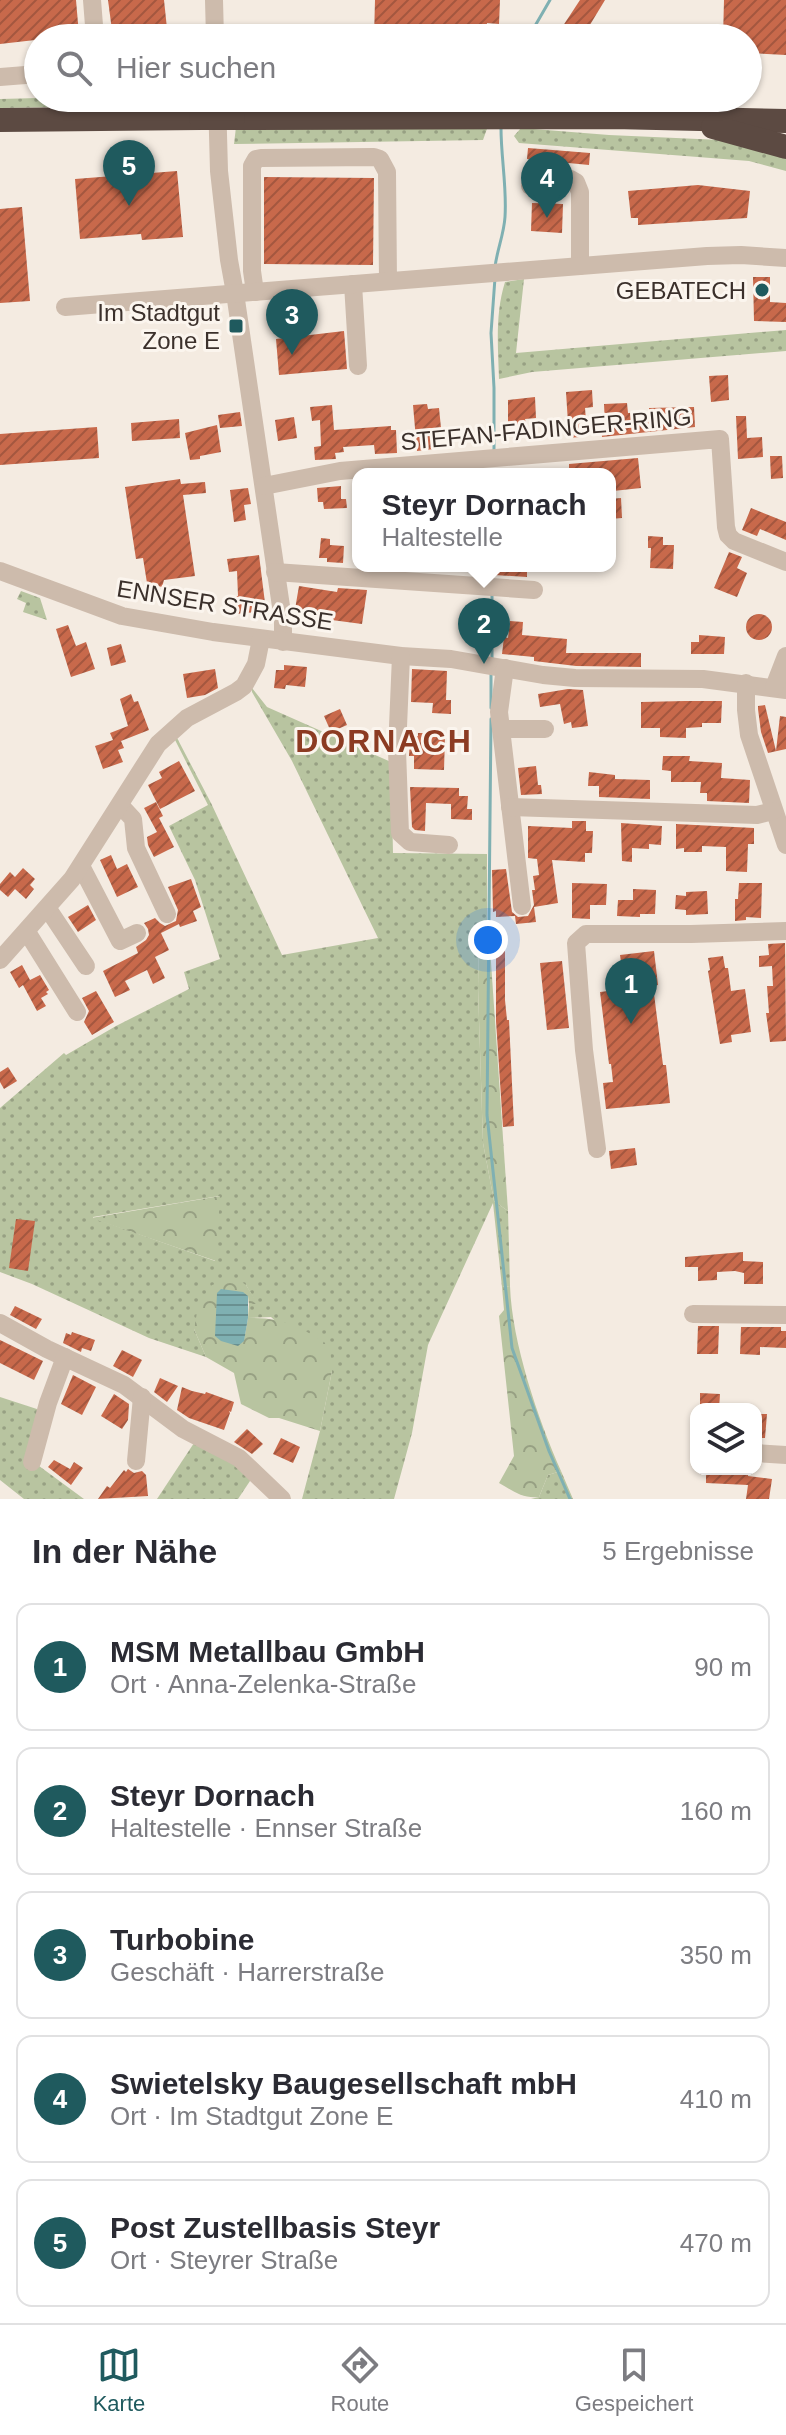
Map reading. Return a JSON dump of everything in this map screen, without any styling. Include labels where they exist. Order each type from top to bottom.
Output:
[{"type":"highway","points":[[0,120],[671,118],[786,121]]},
{"type":"highway","points":[[671,118],[786,147]]},
{"type":"street","points":[[92,0],[94,24]]},
{"type":"street","points":[[214,0],[215,24]]},
{"type":"street","points":[[0,77],[24,75]]},
{"type":"street","points":[[217,112],[220,186],[229,260],[283,620],[283,642]]},
{"type":"street","points":[[255,292],[252,271],[252,166],[256,159],[261,158],[380,159],[387,172],[388,281]]},
{"type":"street","points":[[530,186],[544,176],[573,179],[579,186],[580,266]]},
{"type":"street","points":[[65,307],[707,256],[786,258]]},
{"type":"street","points":[[353,284],[358,366]]},
{"type":"street","name":"STEFAN-FADINGER-RING","points":[[378,468],[720,439],[728,535],[734,541],[786,562]]},
{"type":"street","name":"STEFAN-FADINGER-RING","points":[[264,486],[352,470]]},
{"type":"street","name":"ENNSER STRASSE","points":[[0,571],[122,616],[261,639],[495,666],[543,675],[685,678],[780,688]]},
{"type":"street","points":[[275,572],[534,590]]},
{"type":"street","points":[[0,960],[48,909],[81,866],[158,744],[187,718],[244,686],[256,664],[261,639]]},
{"type":"street","points":[[401,656],[397,750],[400,833],[410,842],[449,845]]},
{"type":"street","points":[[780,688],[785,663]]},
{"type":"street","points":[[495,666],[522,906]]},
{"type":"street","points":[[746,683],[749,735],[786,845]]},
{"type":"street","points":[[501,729],[545,729]]},
{"type":"street","points":[[120,805],[133,819],[136,848],[167,914]]},
{"type":"street","points":[[510,807],[757,815],[773,811]]},
{"type":"street","points":[[81,866],[120,941],[137,933]]},
{"type":"street","points":[[48,909],[86,966]]},
{"type":"street","points":[[597,1149],[584,1050],[576,943],[586,934],[786,931]]},
{"type":"street","points":[[27,932],[77,1012]]},
{"type":"street","points":[[693,1314],[786,1315]]},
{"type":"street","points":[[0,1323],[124,1385],[183,1429],[239,1458],[282,1499]]},
{"type":"street","points":[[32,1462],[48,1403],[65,1357]]},
{"type":"street","points":[[136,1461],[142,1397]]},
{"type":"street","points":[[762,1453],[786,1455]]},
{"type":"green space","points":[[24,98],[24,108],[0,108],[0,99]]},
{"type":"green space","points":[[488,126],[483,140],[234,144],[236,127]]},
{"type":"green space","points":[[521,128],[743,141],[786,152],[786,171],[749,161],[519,143],[514,136]]},
{"type":"green space","points":[[524,279],[516,353],[786,330],[786,351],[532,372],[499,379],[498,330],[505,282]]},
{"type":"green space","points":[[21,591],[40,598],[47,620],[23,612],[26,603],[17,599]]},
{"type":"green space","points":[[252,688],[267,707],[391,762],[393,853],[487,854],[487,931],[479,934],[478,987],[483,1143],[494,1201],[508,1211],[510,1286],[502,1287],[493,1203],[428,1345],[412,1433],[394,1499],[302,1499],[332,1371],[271,1317],[248,1318],[249,1304],[257,1304],[246,1285],[194,1329],[206,1357],[149,1338],[0,1272],[0,1108],[64,1053],[66,1055],[189,989],[184,972],[220,959],[195,880],[169,826],[208,805],[173,736],[176,736],[211,803],[282,955],[378,938],[292,761]],"holes":[[[219,1196],[215,1261],[93,1218],[93,1217]]]},
{"type":"green space","points":[[487,931],[508,1211],[494,1201],[483,1143],[479,934]]},
{"type":"green space","points":[[220,1196],[216,1261],[91,1218]]},
{"type":"green space","points":[[236,1278],[246,1285],[258,1304],[249,1304],[248,1296],[244,1340],[248,1318],[261,1318],[292,1324],[330,1346],[332,1371],[320,1431],[279,1418],[269,1418],[241,1404],[234,1373],[206,1357],[194,1329],[198,1307],[212,1285]]},
{"type":"green space","points":[[510,1286],[516,1332],[528,1380],[561,1471],[548,1475],[539,1497],[523,1496],[499,1483],[514,1456],[499,1316],[504,1310],[502,1287]]},
{"type":"green space","points":[[0,1397],[43,1411],[35,1463],[84,1499],[24,1499],[0,1480]]},
{"type":"green space","points":[[196,1440],[211,1446],[252,1478],[238,1499],[157,1499]]},
{"type":"green space","points":[[561,1471],[573,1499],[531,1499],[539,1497],[548,1475]]},
{"type":"water","points":[[221,1289],[243,1292],[248,1296],[244,1341],[238,1346],[215,1336],[217,1293]]},
{"type":"building","points":[[0,0],[76,0],[78,24],[24,24],[24,41],[0,44]]},
{"type":"building","points":[[108,0],[164,0],[167,24],[111,24]]},
{"type":"building","points":[[375,0],[500,0],[499,24],[374,24]]},
{"type":"building","points":[[580,0],[605,0],[590,24],[564,24]]},
{"type":"building","points":[[724,0],[786,0],[786,55],[762,54],[762,24],[723,24]]},
{"type":"building","points":[[528,148],[590,153],[589,165],[527,159]]},
{"type":"building","points":[[177,171],[183,237],[142,240],[141,234],[80,239],[75,179]]},
{"type":"building","points":[[264,177],[374,178],[373,265],[264,264]]},
{"type":"building","points":[[698,185],[750,191],[747,218],[638,225],[638,218],[631,218],[628,191]]},
{"type":"building","points":[[532,203],[563,204],[562,233],[531,231]]},
{"type":"building","points":[[22,207],[30,301],[0,303],[0,209]]},
{"type":"building","name":"GEBATECH","points":[[753,277],[770,277],[770,302],[786,303],[786,322],[754,321]]},
{"type":"building","points":[[344,331],[347,369],[279,375],[276,339]]},
{"type":"building","points":[[728,375],[729,400],[711,402],[709,376]]},
{"type":"building","points":[[592,390],[593,407],[585,408],[586,420],[579,421],[580,437],[567,438],[566,392]]},
{"type":"building","points":[[535,397],[536,418],[525,419],[526,424],[508,425],[508,400]]},
{"type":"building","points":[[627,403],[628,413],[649,412],[649,408],[694,407],[695,427],[602,437],[604,404]]},
{"type":"building","points":[[427,404],[428,409],[439,408],[443,448],[417,451],[413,405]]},
{"type":"building","points":[[332,405],[334,430],[391,426],[391,430],[396,430],[397,453],[375,454],[374,445],[343,447],[344,452],[335,453],[336,459],[315,460],[314,447],[321,446],[320,420],[312,421],[310,407]]},
{"type":"building","points":[[240,412],[242,426],[220,428],[218,415]]},
{"type":"building","points":[[736,416],[746,416],[747,438],[762,437],[763,457],[738,459]]},
{"type":"building","points":[[294,417],[297,438],[278,441],[275,420]]},
{"type":"building","points":[[179,419],[180,438],[132,441],[131,423]]},
{"type":"building","points":[[217,425],[221,452],[190,460],[185,433]]},
{"type":"building","points":[[97,427],[99,458],[0,465],[0,434]]},
{"type":"building","points":[[770,456],[782,456],[783,478],[771,479]]},
{"type":"building","points":[[638,458],[641,488],[616,491],[616,468],[569,468],[569,464]]},
{"type":"building","points":[[180,479],[181,484],[205,482],[206,493],[183,495],[195,576],[164,580],[162,587],[147,583],[143,558],[136,559],[125,487]]},
{"type":"building","points":[[341,486],[341,499],[346,499],[347,508],[324,509],[323,502],[318,502],[317,488]]},
{"type":"building","points":[[248,488],[251,504],[244,505],[246,520],[234,522],[230,490]]},
{"type":"building","points":[[616,498],[621,498],[622,518],[616,518]]},
{"type":"building","points":[[751,508],[786,522],[786,540],[760,529],[757,536],[742,530]]},
{"type":"building","points":[[648,536],[663,537],[663,545],[674,545],[673,569],[650,568]]},
{"type":"building","points":[[321,538],[330,539],[330,545],[344,546],[343,563],[319,558]]},
{"type":"building","points":[[729,552],[742,557],[737,568],[747,573],[737,597],[714,588]]},
{"type":"building","points":[[259,555],[266,611],[236,614],[237,571],[229,572],[227,559]]},
{"type":"building","points":[[494,572],[527,572],[527,577],[494,575]]},
{"type":"building","points":[[299,586],[337,592],[338,588],[367,590],[362,624],[294,615]]},
{"type":"building","points":[[759,614],[768,618],[772,627],[768,636],[759,640],[750,636],[746,627],[750,618]]},
{"type":"building","points":[[510,621],[523,622],[522,635],[567,639],[566,653],[641,653],[641,667],[576,666],[502,654]]},
{"type":"building","points":[[68,625],[76,646],[86,642],[95,669],[71,677],[56,629]]},
{"type":"building","points":[[699,635],[725,637],[724,654],[691,654],[691,642],[699,642]]},
{"type":"building","points":[[121,644],[126,662],[111,666],[107,648]]},
{"type":"building","points":[[284,665],[307,667],[305,687],[286,685],[285,689],[274,688],[276,670],[284,670]]},
{"type":"building","points":[[215,669],[218,688],[205,695],[187,698],[183,674]]},
{"type":"building","points":[[412,669],[447,671],[446,700],[451,700],[451,714],[432,713],[433,703],[411,702]]},
{"type":"building","points":[[583,690],[588,726],[572,728],[571,722],[564,724],[560,704],[540,707],[538,694]]},
{"type":"building","points":[[131,694],[134,702],[138,701],[149,730],[121,741],[124,748],[118,750],[123,762],[103,769],[95,746],[113,740],[110,733],[128,726],[120,699]]},
{"type":"building","points":[[722,701],[721,723],[702,723],[702,727],[686,728],[686,738],[660,737],[660,728],[641,728],[641,702]]},
{"type":"building","points":[[765,705],[776,751],[780,716],[786,717],[786,749],[768,753],[758,709],[758,706]]},
{"type":"building","points":[[340,709],[347,725],[331,732],[324,716]]},
{"type":"building","points":[[418,733],[445,737],[444,770],[414,769],[414,756],[409,756],[410,736],[418,736]]},
{"type":"building","points":[[663,756],[690,756],[689,761],[722,763],[721,778],[750,780],[749,803],[707,801],[707,793],[700,793],[701,782],[671,782],[671,771],[662,770]]},
{"type":"building","points":[[179,761],[195,791],[160,809],[148,785],[162,778],[159,772]]},
{"type":"building","points":[[536,766],[542,794],[521,795],[518,768]]},
{"type":"building","points":[[589,772],[615,775],[615,779],[650,780],[650,799],[599,797],[599,786],[588,786]]},
{"type":"building","points":[[410,787],[459,788],[459,796],[468,796],[467,809],[472,809],[472,820],[451,819],[451,804],[426,803],[425,831],[415,830],[412,827]]},
{"type":"building","points":[[156,802],[163,816],[159,818],[174,847],[154,857],[147,837],[157,832],[144,808]]},
{"type":"building","points":[[572,821],[586,821],[586,831],[593,831],[592,853],[585,853],[585,862],[552,860],[558,903],[534,907],[536,922],[516,924],[515,916],[496,917],[496,911],[493,912],[492,870],[506,869],[512,912],[518,917],[528,916],[534,905],[533,876],[539,875],[537,859],[528,858],[528,826],[572,828]]},
{"type":"building","points":[[621,823],[662,826],[661,845],[649,844],[649,849],[632,848],[632,862],[622,861]]},
{"type":"building","points":[[676,824],[754,828],[754,844],[748,844],[747,872],[726,871],[726,847],[702,846],[702,852],[676,849]]},
{"type":"building","points":[[111,855],[117,869],[127,864],[138,887],[117,897],[100,860]]},
{"type":"building","points":[[23,868],[35,879],[30,885],[34,889],[26,899],[15,889],[8,897],[0,890],[0,884],[10,872],[15,877]]},
{"type":"building","points":[[191,879],[201,907],[193,911],[197,921],[180,927],[179,924],[161,933],[169,950],[155,957],[165,978],[153,984],[147,970],[125,981],[130,990],[115,997],[103,971],[138,953],[136,947],[149,935],[144,923],[155,918],[165,926],[176,921],[178,910],[168,887]]},
{"type":"building","points":[[572,883],[607,884],[606,905],[590,905],[590,919],[572,918]]},
{"type":"building","points":[[739,883],[762,883],[761,918],[746,917],[746,920],[735,921]]},
{"type":"building","points":[[633,889],[656,890],[655,914],[617,916],[618,900],[633,900]]},
{"type":"building","points":[[707,891],[708,914],[686,915],[686,910],[675,909],[676,895]]},
{"type":"building","points":[[88,905],[96,920],[78,932],[68,917]]},
{"type":"building","points":[[496,937],[505,937],[505,1000],[509,1020],[514,1126],[503,1127],[496,1021]]},
{"type":"building","points":[[785,943],[786,1041],[770,1042],[766,1013],[769,1013],[767,986],[773,986],[772,966],[759,967],[759,956],[769,955],[768,944]]},
{"type":"building","points":[[654,951],[658,985],[653,986],[670,1103],[606,1109],[603,1083],[613,1082],[600,992],[625,989],[620,955]]},
{"type":"building","points":[[723,956],[731,991],[745,989],[751,1032],[731,1035],[732,1042],[720,1044],[708,958]]},
{"type":"building","points":[[562,961],[569,1028],[547,1030],[540,963]]},
{"type":"building","points":[[22,965],[30,980],[40,975],[49,990],[41,998],[46,1006],[37,1011],[23,985],[19,988],[10,972]]},
{"type":"building","points":[[96,991],[114,1022],[92,1035],[84,1022],[89,1011],[82,998]]},
{"type":"building","points":[[8,1067],[17,1081],[4,1089],[0,1072]]},
{"type":"building","points":[[635,1148],[637,1165],[611,1169],[609,1151]]},
{"type":"building","points":[[16,1219],[35,1221],[28,1271],[9,1268]]},
{"type":"building","points":[[743,1252],[743,1261],[763,1262],[763,1284],[744,1284],[744,1273],[735,1271],[717,1272],[717,1280],[698,1281],[698,1267],[685,1267],[685,1257]]},
{"type":"building","points":[[15,1306],[42,1319],[36,1329],[10,1315]]},
{"type":"building","points":[[698,1326],[719,1326],[718,1354],[697,1354]]},
{"type":"building","points":[[741,1327],[781,1327],[781,1331],[786,1331],[786,1348],[760,1347],[760,1355],[740,1354]]},
{"type":"building","points":[[72,1332],[95,1340],[91,1351],[82,1348],[81,1352],[63,1343],[66,1333],[71,1335]]},
{"type":"building","points":[[0,1340],[43,1361],[34,1380],[0,1363]]},
{"type":"building","points":[[122,1350],[142,1360],[133,1377],[113,1366]]},
{"type":"building","points":[[73,1375],[96,1387],[82,1415],[61,1404]]},
{"type":"building","points":[[160,1378],[178,1386],[167,1402],[154,1392]]},
{"type":"building","points":[[182,1387],[234,1402],[224,1430],[189,1418],[177,1410]]},
{"type":"building","points":[[700,1393],[720,1394],[719,1403],[700,1403]]},
{"type":"building","points":[[114,1394],[129,1404],[128,1420],[122,1429],[101,1416]]},
{"type":"building","points":[[762,1414],[767,1414],[765,1438],[762,1438]]},
{"type":"building","points":[[247,1429],[263,1444],[252,1454],[234,1442]]},
{"type":"building","points":[[281,1438],[300,1447],[293,1463],[273,1454]]},
{"type":"building","points":[[54,1460],[70,1469],[74,1462],[83,1468],[71,1485],[48,1467]]},
{"type":"building","points":[[128,1469],[134,1473],[142,1471],[146,1475],[148,1496],[98,1499],[107,1486],[110,1488]]},
{"type":"building","points":[[706,1475],[748,1475],[772,1479],[769,1499],[746,1499],[748,1485],[706,1483]]},
{"type":"waterway","points":[[536,24],[550,0]]},
{"type":"waterway","points":[[495,267],[505,217],[501,128]]},
{"type":"waterway","points":[[494,450],[491,333],[495,278]]},
{"type":"waterway","points":[[492,580],[493,572]]},
{"type":"waterway","points":[[492,595],[492,660]]},
{"type":"waterway","points":[[491,671],[491,708]]},
{"type":"waterway","points":[[491,719],[487,1115],[512,1348],[570,1499]]},
{"type":"place","name":"Post Zustellbasis Steyr","points":[[129,206]]},
{"type":"place","name":"Swietelsky Baugesellschaft mbH","points":[[547,218]]},
{"type":"place","name":"GEBATECH","points":[[762,290]]},
{"type":"place","name":"Im Stadtgut Zone E","points":[[236,326]]},
{"type":"place","name":"Turbobine","points":[[292,355]]},
{"type":"place","name":"Steyr Dornach","points":[[484,664]]},
{"type":"place","name":"MSM Metallbau GmbH","points":[[631,1024]]},
{"type":"district","name":"DORNACH","points":[[384,741]]}]
